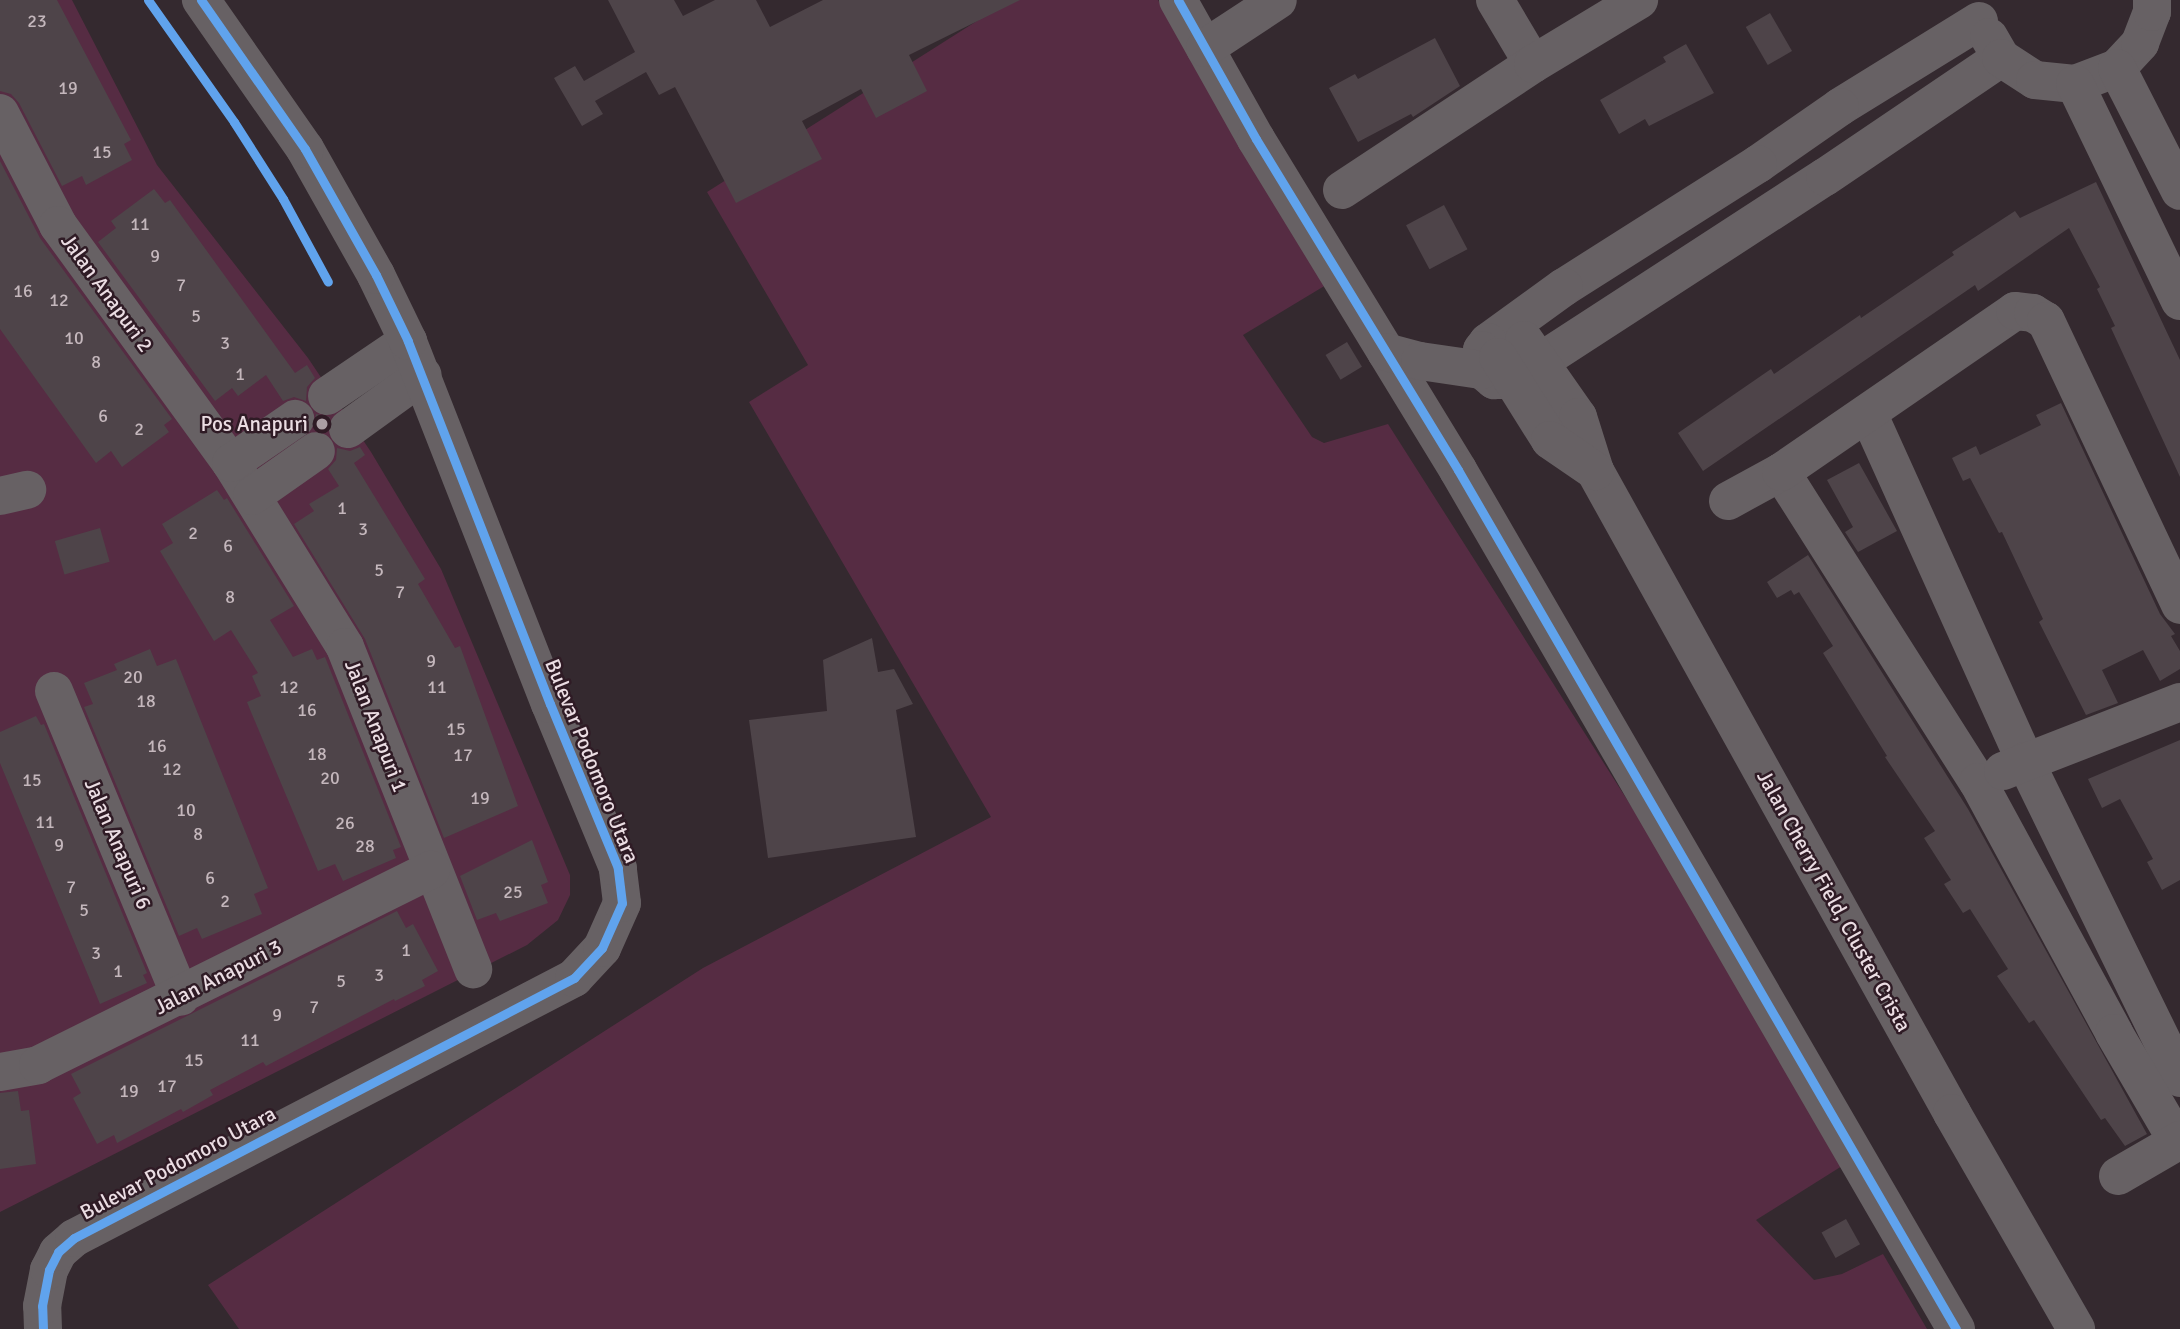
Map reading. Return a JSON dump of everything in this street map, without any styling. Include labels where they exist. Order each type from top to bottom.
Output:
[{"type":"street","name":"Bulevar Podomoro Utara","points":[[43,1329],[42,1306],[50,1270],[58,1252],[74,1238],[574,978],[589,965],[613,928],[622,903],[618,869],[550,704],[415,358],[376,275],[305,149],[201,0]]},
{"type":"street","points":[[1178,0],[1256,139],[1458,470],[1956,1329]]},
{"type":"street","points":[[1205,48],[1278,0]]},
{"type":"street","points":[[1495,0],[1533,64]]},
{"type":"street","points":[[1342,190],[1533,64],[1639,0]]},
{"type":"street","points":[[1507,355],[1840,107],[1882,68],[1979,10],[2001,58],[2035,80],[2075,84],[2117,68],[2140,43],[2152,12],[2152,0]]},
{"type":"street","points":[[1386,352],[1420,362],[1507,355],[1814,184],[2001,58]]},
{"type":"street","points":[[2117,68],[2180,191]]},
{"type":"street","points":[[2075,84],[2180,301]]},
{"type":"street","name":"Jalan Anapuri 2","points":[[0,113],[58,225],[231,463],[252,496]]},
{"type":"street","points":[[2116,169],[2159,149]]},
{"type":"street","points":[[1728,501],[1781,472],[2015,311],[2033,313],[2046,321],[2180,605]]},
{"type":"street","name":"Jalan Cherry Field, Cluster Crista","points":[[1507,355],[1578,417],[1595,471],[2076,1329]]},
{"type":"street","points":[[327,396],[415,358]]},
{"type":"street","points":[[348,429],[415,358]]},
{"type":"street","points":[[1868,413],[2025,761],[2180,1078]]},
{"type":"street","points":[[231,463],[295,419]]},
{"type":"street","points":[[252,496],[316,451]]},
{"type":"street","points":[[1781,472],[1978,782],[2114,1033],[2179,1140],[2118,1177]]},
{"type":"street","name":"Jalan Anapuri 1","points":[[252,496],[345,647],[431,870],[473,969]]},
{"type":"street","name":"Jalan Anapuri 6","points":[[54,691],[181,997]]},
{"type":"street","points":[[1978,782],[2025,761],[2180,702]]},
{"type":"street","name":"Jalan Anapuri 3","points":[[0,1072],[38,1065],[181,997],[431,870]]},
{"type":"shaded area","points":[[0,0],[72,0],[157,165],[308,358],[371,452],[441,569],[570,875],[570,895],[558,920],[527,945],[0,1212]]},
{"type":"shaded area","points":[[1010,0],[1158,0],[1326,285],[1243,335],[1312,437],[1324,443],[1388,424],[1668,864],[1842,1166],[1756,1220],[1814,1280],[1842,1274],[1883,1254],[1927,1329],[239,1329],[208,1285],[703,968],[991,817],[749,402],[808,365],[707,192]]},
{"type":"building","points":[[0,0],[57,0],[131,140],[124,144],[132,160],[86,185],[82,176],[62,186],[19,103],[11,94],[0,91]]},
{"type":"building","points":[[608,0],[674,0],[683,16],[715,0],[756,0],[770,27],[823,0],[1020,0],[909,55],[927,91],[876,118],[861,89],[802,121],[822,159],[736,203],[675,87],[659,95],[646,72],[595,101],[603,114],[582,126],[554,78],[575,66],[584,81],[635,52]]},
{"type":"building","points":[[1770,13],[1792,51],[1768,65],[1746,27]]},
{"type":"building","points":[[1435,38],[1460,86],[1413,117],[1411,114],[1358,142],[1329,88],[1355,74],[1358,79]]},
{"type":"building","points":[[1686,44],[1714,93],[1649,126],[1645,119],[1619,134],[1600,100],[1666,62],[1663,57]]},
{"type":"building","points":[[0,161],[40,238],[172,419],[164,425],[169,432],[122,467],[111,451],[96,463],[0,329]]},
{"type":"building","points":[[2096,182],[2180,360],[2180,477],[2111,328],[2115,326],[2097,289],[2100,287],[2069,228],[1978,291],[1975,285],[1703,471],[1678,433],[1771,369],[1774,374],[1860,315],[1861,318],[1954,255],[1952,252],[2015,211],[2020,218]]},
{"type":"building","points":[[154,189],[165,203],[170,200],[295,373],[307,365],[315,378],[307,387],[306,401],[294,397],[283,401],[266,375],[238,396],[232,388],[215,401],[98,242],[116,228],[111,221]]},
{"type":"building","points":[[1444,205],[1467,249],[1430,269],[1406,225]]},
{"type":"building","points":[[1347,342],[1362,367],[1341,380],[1326,355]]},
{"type":"building","points":[[2061,403],[2160,614],[2175,634],[2171,636],[2180,651],[2180,669],[2160,681],[2143,650],[2102,670],[2118,703],[2086,715],[2039,622],[2043,619],[2002,532],[1999,533],[1970,478],[1963,481],[1952,458],[1976,446],[1980,455],[2041,425],[2036,415]]},
{"type":"building","points":[[316,414],[330,417],[326,432],[314,429]]},
{"type":"building","points":[[360,447],[365,455],[354,463],[425,579],[418,584],[455,648],[460,646],[518,806],[444,838],[365,639],[294,524],[314,511],[309,504],[339,486],[328,469],[336,460],[337,448],[350,451]]},
{"type":"building","points":[[1859,463],[1897,531],[1858,552],[1845,532],[1853,527],[1827,480]]},
{"type":"building","points":[[217,490],[224,500],[227,498],[294,606],[270,620],[293,657],[312,649],[317,660],[325,657],[401,847],[393,850],[396,858],[343,881],[335,864],[318,871],[251,712],[247,702],[261,696],[252,676],[258,673],[231,630],[214,641],[160,551],[173,543],[162,524]]},
{"type":"building","points":[[100,528],[110,562],[64,575],[55,541]]},
{"type":"building","points":[[1808,555],[1968,809],[2147,1134],[2125,1146],[2105,1118],[2101,1120],[2034,1020],[2029,1023],[1997,976],[2008,969],[1970,909],[1963,913],[1944,884],[1951,880],[1924,838],[1935,831],[1885,757],[1887,756],[1823,653],[1833,646],[1799,592],[1794,595],[1791,590],[1777,598],[1767,582]]},
{"type":"building","points":[[872,638],[878,672],[894,669],[913,704],[896,710],[916,837],[768,858],[749,720],[827,711],[823,660]]},
{"type":"building","points":[[150,649],[157,666],[176,659],[268,888],[254,894],[262,914],[202,939],[197,928],[179,936],[84,707],[93,704],[84,683],[117,670],[114,664]]},
{"type":"building","points":[[36,716],[41,725],[44,724],[147,973],[143,975],[147,983],[100,1004],[0,763],[0,732]]},
{"type":"building","points":[[2180,740],[2180,880],[2162,890],[2147,862],[2153,859],[2120,799],[2102,808],[2088,779]]},
{"type":"building","points":[[532,840],[548,882],[541,885],[548,903],[500,921],[496,913],[477,920],[460,876]]},
{"type":"building","points":[[397,911],[406,928],[413,924],[438,971],[422,980],[425,986],[395,1001],[394,999],[266,1066],[263,1062],[210,1090],[213,1095],[183,1112],[181,1109],[117,1143],[114,1135],[97,1144],[73,1098],[81,1093],[71,1074]]},
{"type":"building","points":[[18,1091],[21,1111],[29,1110],[36,1164],[0,1169],[0,1093]]},
{"type":"building","points":[[1846,1219],[1860,1244],[1836,1258],[1822,1233]]},
{"type":"cycle path","points":[[148,0],[234,122],[283,199],[328,282]]},
{"type":"cycle path","points":[[43,1329],[42,1306],[49,1270],[58,1252],[74,1238],[574,978],[602,948],[622,903],[618,868],[550,704],[408,341],[376,275],[305,149],[201,0]]},
{"type":"cycle path","points":[[1178,0],[1256,139],[1458,470],[1956,1329]]},
{"type":"place","name":"Pos Anapuri","points":[[322,424]]}]
